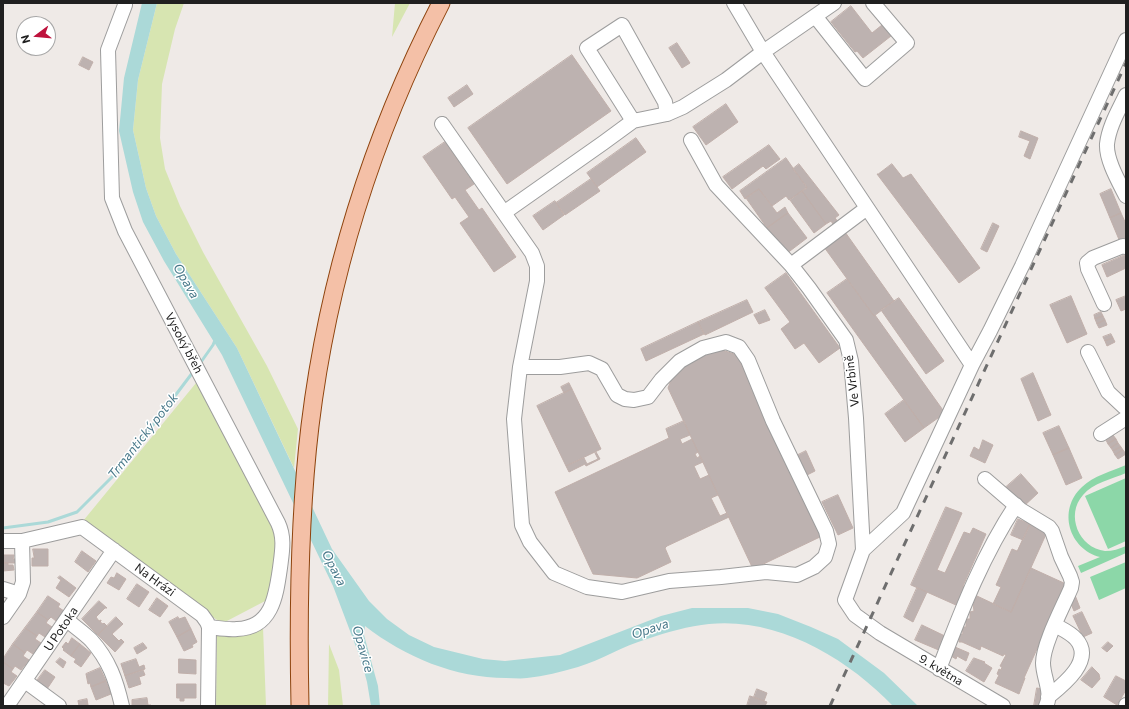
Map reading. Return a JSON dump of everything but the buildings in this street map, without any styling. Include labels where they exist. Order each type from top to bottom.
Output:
[{"type":"main road","points":[[300,706],[300,613],[303,506],[310,425],[326,329],[337,278],[353,220],[370,169],[392,109],[421,43],[441,3]]},
{"type":"street","name":"Vysoký břeh","points":[[125,3],[108,50],[112,198],[125,231],[275,516],[283,536],[275,598],[268,613],[258,622],[246,628],[232,629],[209,627]]},
{"type":"street","points":[[734,3],[763,52],[972,365]]},
{"type":"street","points":[[505,212],[634,121],[667,114],[688,104],[726,80],[763,52],[834,3]]},
{"type":"street","points":[[815,16],[865,79],[907,43],[873,3]]},
{"type":"street","points":[[634,121],[587,48],[622,24],[665,102],[667,114]]},
{"type":"street","points":[[863,550],[903,513],[972,365],[1022,266],[1126,40]]},
{"type":"street","points":[[1126,95],[1112,125],[1107,145],[1110,161],[1126,196]]},
{"type":"street","points":[[442,124],[532,252],[537,266],[537,281],[520,367],[514,419],[522,525],[530,542],[554,573],[587,587],[622,592],[669,581],[721,578],[766,572],[797,575],[814,567],[825,557],[829,544],[826,531],[773,421],[748,360],[739,347],[726,342],[703,348],[680,361],[661,380],[648,397],[634,400],[625,399],[617,395],[602,369],[589,363],[560,367],[520,367]]},
{"type":"street","name":"Ve Vrbině","points":[[691,140],[716,184],[791,265],[846,340],[851,361],[856,418],[863,550],[845,600],[855,615],[880,633]]},
{"type":"street","points":[[791,265],[867,208]]},
{"type":"street","points":[[1104,304],[1088,270],[1087,263],[1093,258],[1123,246],[1126,247]]},
{"type":"street","points":[[1088,352],[1108,392],[1126,408]]},
{"type":"street","points":[[1102,434],[1126,418]]},
{"type":"street","points":[[985,479],[1016,505],[1049,527],[1052,531],[1072,582],[1071,588],[1049,638],[1044,659],[1043,665],[1047,702]]},
{"type":"street","points":[[940,669],[958,619],[978,572],[1001,527],[1016,505]]},
{"type":"street","name":"Na Hrázi","points":[[3,541],[22,541],[82,527],[202,615],[209,627]]},
{"type":"street","points":[[3,617],[19,594],[23,582],[22,541]]},
{"type":"street","name":"U Potoka","points":[[7,706],[114,550]]},
{"type":"street","points":[[3,589],[19,594]]},
{"type":"street","points":[[67,620],[90,639],[104,657],[116,680],[122,706]]},
{"type":"street","points":[[1047,702],[1079,666],[1082,655],[1080,646],[1075,638],[1055,625]]},
{"type":"street","points":[[208,706],[209,627]]},
{"type":"street","name":"9. května","points":[[880,633],[1003,706]]},
{"type":"street","points":[[25,681],[60,706]]},
{"type":"green space","points":[[157,3],[184,3],[175,29],[162,84],[160,138],[165,169],[180,206],[203,252],[267,366],[298,429],[294,468],[237,348],[176,254],[156,216],[146,188],[133,130],[138,80]]},
{"type":"green space","points":[[395,3],[410,3],[392,37]]},
{"type":"green space","points":[[196,383],[276,525],[277,545],[267,600],[225,622],[217,620],[83,521]]},
{"type":"green space","points":[[1126,465],[1126,473],[1097,484],[1083,495],[1075,512],[1075,521],[1082,537],[1088,544],[1096,549],[1105,551],[1116,550],[1126,546],[1126,553],[1081,573],[1078,566],[1100,557],[1089,553],[1081,546],[1074,537],[1070,528],[1070,507],[1074,496],[1086,483]]},
{"type":"green space","points":[[1126,478],[1126,541],[1108,549],[1085,496]]},
{"type":"green space","points":[[1126,562],[1126,588],[1099,600],[1090,577]]},
{"type":"green space","points":[[263,627],[266,706],[216,706],[217,635]]},
{"type":"green space","points":[[329,644],[339,670],[343,706],[328,706]]},
{"type":"water","points":[[142,3],[157,3],[138,80],[133,130],[146,188],[156,216],[176,254],[237,348],[332,549],[369,601],[387,619],[409,635],[434,647],[483,659],[505,661],[560,655],[661,616],[692,608],[748,608],[778,614],[838,639],[884,673],[918,706],[893,706],[875,688],[833,657],[810,644],[785,634],[760,627],[735,624],[709,624],[662,634],[638,642],[578,667],[527,678],[487,677],[450,670],[431,664],[397,647],[365,626],[364,635],[378,686],[380,706],[371,706],[361,660],[333,586],[222,355],[164,261],[143,222],[133,192],[119,131],[124,78]]},
{"type":"waterway","name":"Trmantický potok","points":[[201,362],[215,340]]},
{"type":"waterway","name":"Trmantický potok","points":[[3,528],[48,522],[77,512],[119,470],[193,372]]},
{"type":"railway","points":[[830,706],[1126,63]]},
{"type":"water label","name":"Opava","points":[[186,281]]},
{"type":"water label","name":"Opava","points":[[334,568]]},
{"type":"water label","name":"Opava","points":[[650,629]]},
{"type":"water label","name":"Opavice","points":[[363,649]]}]
